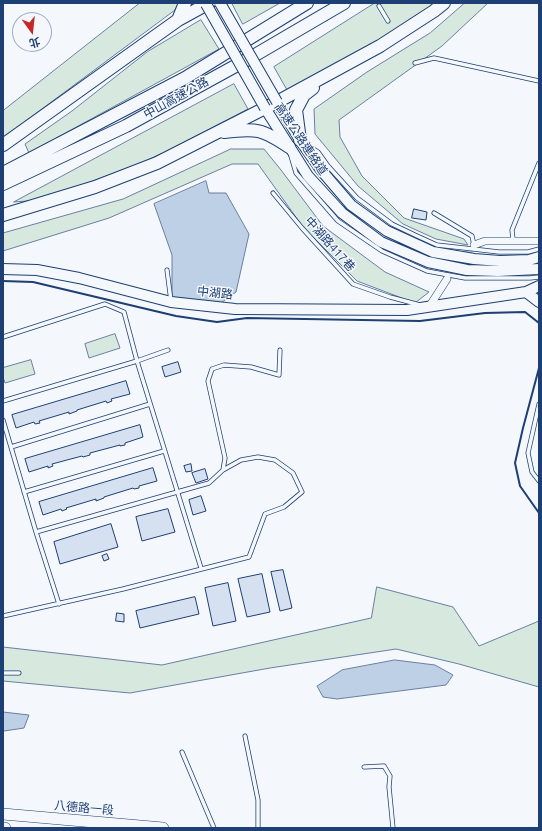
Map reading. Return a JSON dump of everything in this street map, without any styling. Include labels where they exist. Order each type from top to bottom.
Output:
[{"type":"highway","points":[[178,20],[185,3]]},
{"type":"highway","points":[[3,145],[178,20],[206,3]]},
{"type":"highway","name":"中山高速公路","points":[[3,173],[185,78],[307,3]]},
{"type":"highway","name":"中山高速公路","points":[[3,184],[126,126],[250,58],[344,3]]},
{"type":"highway","points":[[3,215],[95,187],[158,163],[277,102],[380,46],[444,3]]},
{"type":"highway","points":[[300,140],[296,110],[304,95],[331,73]]},
{"type":"highway","points":[[217,132],[248,129],[260,131],[289,147]]},
{"type":"main road","name":"八德路一段","points":[[3,814],[162,828]]},
{"type":"street","name":"高速公路連絡道","points":[[206,3],[265,108],[289,147],[308,176],[342,213],[381,242],[428,262],[467,270],[532,272]]},
{"type":"street","name":"高速公路連絡道","points":[[220,3],[300,140],[321,170],[351,205],[387,231],[433,252],[474,259],[500,261],[528,256],[539,257]]},
{"type":"street","points":[[474,245],[485,241],[539,241]]},
{"type":"street","name":"中湖路","points":[[3,269],[37,270],[79,278],[171,302],[235,309],[407,310],[526,292],[539,286]]},
{"type":"street","points":[[428,307],[447,279]]},
{"type":"street","points":[[526,292],[539,302]]},
{"type":"lane","points":[[379,6],[388,21]]},
{"type":"lane","points":[[415,63],[434,58],[539,81]]},
{"type":"lane","points":[[513,242],[512,230],[539,163]]},
{"type":"lane","name":"中湖路417巷","points":[[274,193],[302,228],[353,284],[390,297],[428,307]]},
{"type":"lane","points":[[434,213],[472,236],[474,245]]},
{"type":"lane","points":[[528,256],[539,249]]},
{"type":"lane","points":[[167,270],[171,302]]},
{"type":"lane","points":[[532,272],[539,277]]},
{"type":"lane","points":[[3,336],[105,304],[124,312],[176,491],[201,568]]},
{"type":"lane","points":[[3,401],[137,361],[168,350]]},
{"type":"lane","points":[[223,470],[225,458],[208,381],[212,369],[224,365],[251,368],[279,375],[280,350]]},
{"type":"lane","points":[[11,447],[150,404]]},
{"type":"lane","points":[[539,404],[528,453],[532,472],[539,481]]},
{"type":"lane","points":[[3,420],[59,604]]},
{"type":"lane","points":[[24,492],[164,451]]},
{"type":"lane","points":[[3,616],[59,604],[249,557],[265,514],[284,507],[302,492],[293,473],[275,460],[258,457],[241,460],[223,470],[209,483],[176,491],[36,532]]},
{"type":"lane","points":[[3,673],[20,673]]},
{"type":"lane","points":[[245,736],[258,800],[258,828]]},
{"type":"lane","points":[[182,752],[214,828]]},
{"type":"lane","points":[[364,767],[384,766],[390,776],[389,786],[393,828]]},
{"type":"shaded area","points":[[140,3],[179,3],[175,10],[3,138],[3,111]]},
{"type":"shaded area","points":[[232,3],[280,3],[243,24]]},
{"type":"shaded area","points":[[375,3],[437,3],[373,46],[287,90],[274,67]]},
{"type":"shaded area","points":[[465,3],[488,3],[442,46],[339,120],[340,137],[362,176],[404,218],[464,239],[468,245],[436,239],[403,224],[358,186],[315,134],[314,109],[367,72],[430,33]]},
{"type":"shaded area","points":[[201,20],[219,49],[29,153],[25,144],[72,111],[147,52]]},
{"type":"shaded area","points":[[234,84],[248,109],[139,164],[41,200],[14,202]]},
{"type":"shaded area","points":[[231,149],[264,149],[323,226],[385,272],[429,292],[415,303],[357,281],[303,227],[258,164],[232,164],[109,218],[3,251],[3,233],[123,199]]},
{"type":"shaded area","points":[[115,334],[120,348],[89,358],[85,344]]},
{"type":"shaded area","points":[[31,360],[35,374],[5,383],[3,368]]},
{"type":"shaded area","points":[[377,587],[453,607],[479,646],[539,621],[539,687],[459,664],[396,649],[270,668],[130,693],[3,681],[3,647],[162,665],[371,618]]},
{"type":"water","points":[[206,181],[209,193],[226,193],[249,234],[236,292],[221,303],[176,301],[172,297],[172,255],[154,204]]},
{"type":"water","points":[[395,660],[435,665],[453,675],[446,685],[337,699],[323,697],[317,686],[342,670]]},
{"type":"water","points":[[3,712],[29,715],[24,728],[4,731]]},
{"type":"building","points":[[414,209],[427,212],[426,220],[412,218]]},
{"type":"building","points":[[178,362],[181,372],[165,377],[162,367]]},
{"type":"building","points":[[126,381],[130,394],[111,399],[112,401],[107,403],[106,401],[69,414],[69,412],[39,421],[40,423],[35,424],[34,422],[16,428],[12,415]]},
{"type":"building","points":[[140,425],[143,437],[125,443],[125,445],[90,453],[90,455],[52,464],[53,466],[48,468],[48,466],[29,472],[25,459]]},
{"type":"building","points":[[191,464],[192,471],[186,472],[184,466]]},
{"type":"building","points":[[153,468],[157,481],[139,486],[139,488],[133,488],[104,497],[96,501],[96,499],[66,508],[67,509],[62,511],[61,509],[43,515],[39,502]]},
{"type":"building","points":[[205,469],[208,479],[196,483],[192,473]]},
{"type":"building","points":[[201,496],[206,511],[193,515],[189,500]]},
{"type":"building","points":[[168,509],[175,532],[142,541],[136,517]]},
{"type":"building","points":[[111,524],[118,547],[60,564],[54,542]]},
{"type":"building","points":[[107,554],[109,559],[104,561],[102,556]]},
{"type":"building","points":[[283,570],[292,608],[280,611],[271,572]]},
{"type":"building","points":[[262,574],[270,612],[247,617],[238,579]]},
{"type":"building","points":[[228,583],[236,621],[213,626],[205,588]]},
{"type":"building","points":[[195,597],[199,614],[140,628],[136,611]]},
{"type":"building","points":[[117,613],[124,614],[124,622],[116,621]]},
{"type":"tunnel","points":[[447,279],[474,245]]},
{"type":"wall","points":[[3,281],[33,282],[176,316],[217,322],[247,318],[420,321],[485,313],[525,312],[539,323]]},
{"type":"wall","points":[[539,368],[515,463],[520,486],[539,513]]}]
